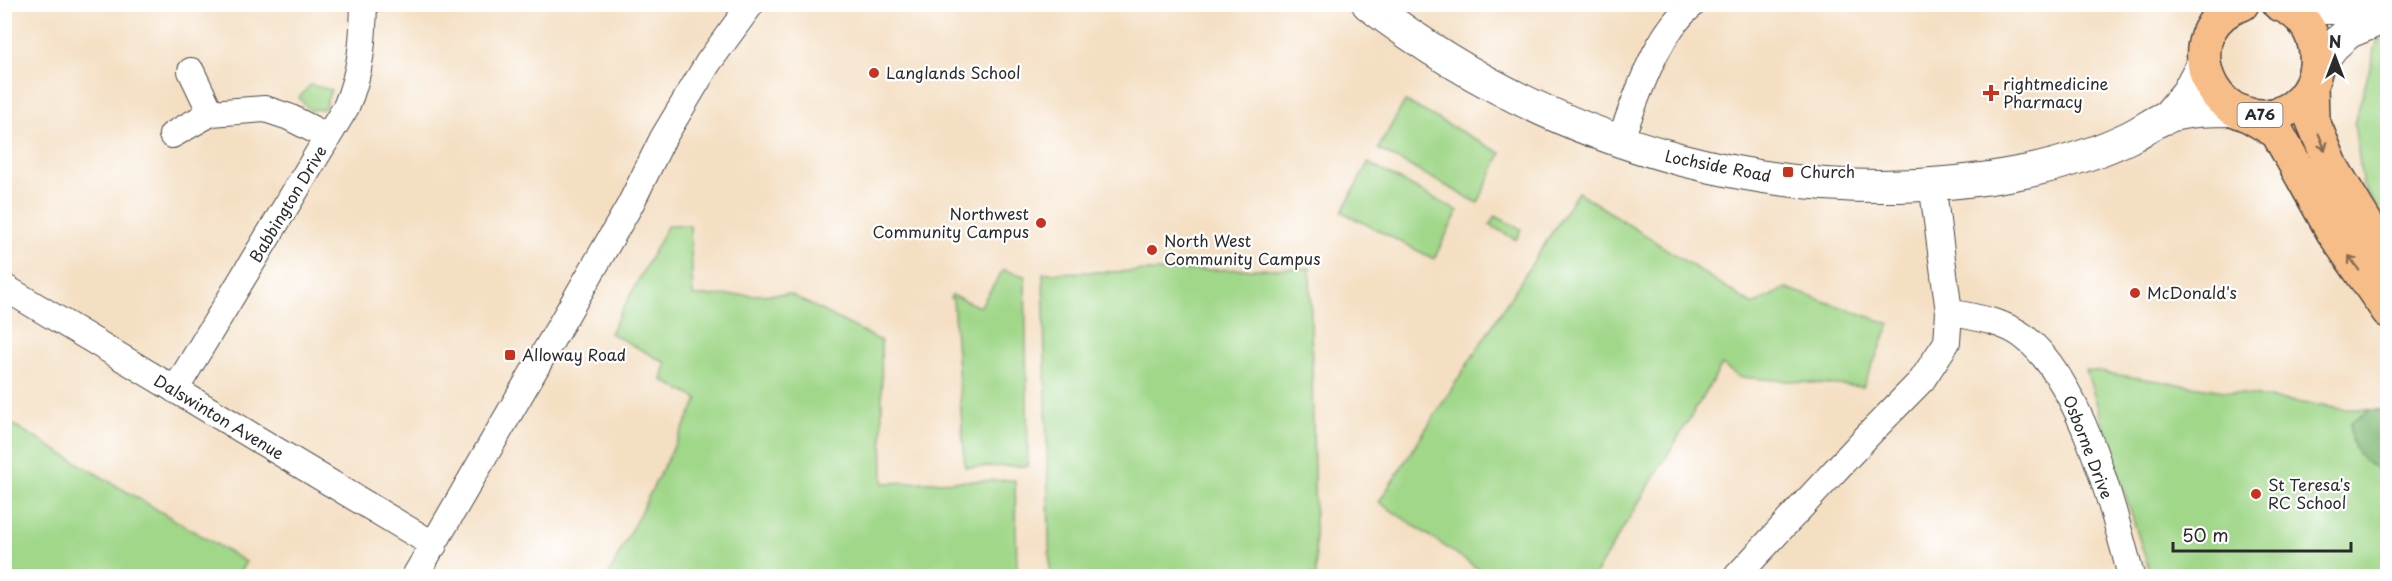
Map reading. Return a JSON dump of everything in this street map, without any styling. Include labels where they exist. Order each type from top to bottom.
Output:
[{"type":"highway","name":"A76","points":[[2205,4],[2208,82],[2219,99],[2277,132],[2333,232],[2388,311]]},
{"type":"highway","points":[[2205,50],[2223,15],[2242,4]]},
{"type":"highway","points":[[2283,6],[2301,17],[2311,30],[2317,48],[2312,119],[2332,166],[2388,259]]},
{"type":"highway","name":"A76","points":[[2242,113],[2266,116],[2283,112],[2299,101],[2314,76]]},
{"type":"street","name":"Babbington Drive","points":[[175,390],[328,137],[357,81],[363,53],[364,4]]},
{"type":"street","points":[[415,576],[553,334],[630,205],[663,138],[708,63],[751,4]]},
{"type":"street","name":"Lochside Road","points":[[1368,4],[1402,31],[1534,108],[1619,142],[1699,165],[1777,178],[1852,184],[1932,183],[1979,178],[2072,161],[2131,137],[2166,118],[2206,110],[2242,113]]},
{"type":"street","points":[[1619,142],[1660,45],[1681,14],[1692,4]]},
{"type":"street","points":[[2387,4],[2388,10]]},
{"type":"street","points":[[2283,6],[2366,8],[2388,16]]},
{"type":"street","points":[[2314,76],[2333,46],[2349,32],[2388,16]]},
{"type":"street","name":"Lochside Road","points":[[2166,118],[2187,93],[2205,50]]},
{"type":"street","points":[[191,71],[210,113]]},
{"type":"street","points":[[172,135],[210,113],[265,109],[289,117],[328,137]]},
{"type":"street","points":[[1737,576],[1870,432],[1922,380],[1947,342],[1949,312],[1932,183]]},
{"type":"street","name":"Dalswinton Avenue","points":[[4,287],[434,545]]},
{"type":"street","name":"Osborne Drive","points":[[1949,312],[1986,320],[2022,335],[2053,365],[2080,418],[2116,519],[2131,576]]},
{"type":"green space","points":[[2378,39],[2387,39],[2387,221],[2363,186],[2354,124]]},
{"type":"green space","points":[[310,85],[331,90],[324,109],[310,110],[299,98]]},
{"type":"green space","points":[[1405,101],[1501,153],[1478,203],[1378,149]]},
{"type":"green space","points":[[1368,163],[1458,211],[1434,259],[1342,212]]},
{"type":"green space","points":[[1578,192],[1753,305],[1786,288],[1890,324],[1863,387],[1739,377],[1722,365],[1594,576],[1489,576],[1379,502]]},
{"type":"green space","points":[[1495,216],[1521,229],[1516,240],[1490,225]]},
{"type":"green space","points":[[668,225],[690,225],[693,296],[790,294],[881,341],[883,483],[1015,480],[1017,576],[608,576],[698,399],[662,380],[666,363],[610,333]]},
{"type":"green space","points":[[1310,268],[1316,576],[1050,576],[1043,273]]},
{"type":"green space","points":[[1003,270],[1025,276],[1028,466],[965,467],[953,299],[950,298],[952,295],[980,307]]},
{"type":"green space","name":"St Teresa's RC School","points":[[2086,370],[2342,409],[2387,410],[2387,576],[2151,576]]},
{"type":"green space","points":[[2370,410],[2387,411],[2387,473],[2364,460],[2352,441],[2351,422]]},
{"type":"green space","points":[[5,420],[246,562],[237,576],[5,576]]},
{"type":"place","name":"Langlands School","points":[[874,73]]},
{"type":"place","name":"rightmedicine Pharmacy","points":[[1991,93]]},
{"type":"place","name":"Church","points":[[1788,172]]},
{"type":"place","name":"Northwest Community Campus","points":[[1041,223]]},
{"type":"place","name":"North West Community Campus","points":[[1152,250]]},
{"type":"place","name":"McDonald's","points":[[2135,293]]},
{"type":"place","name":"Alloway Road","points":[[510,355]]},
{"type":"place","name":"St Teresa's RC School","points":[[2256,494]]}]
